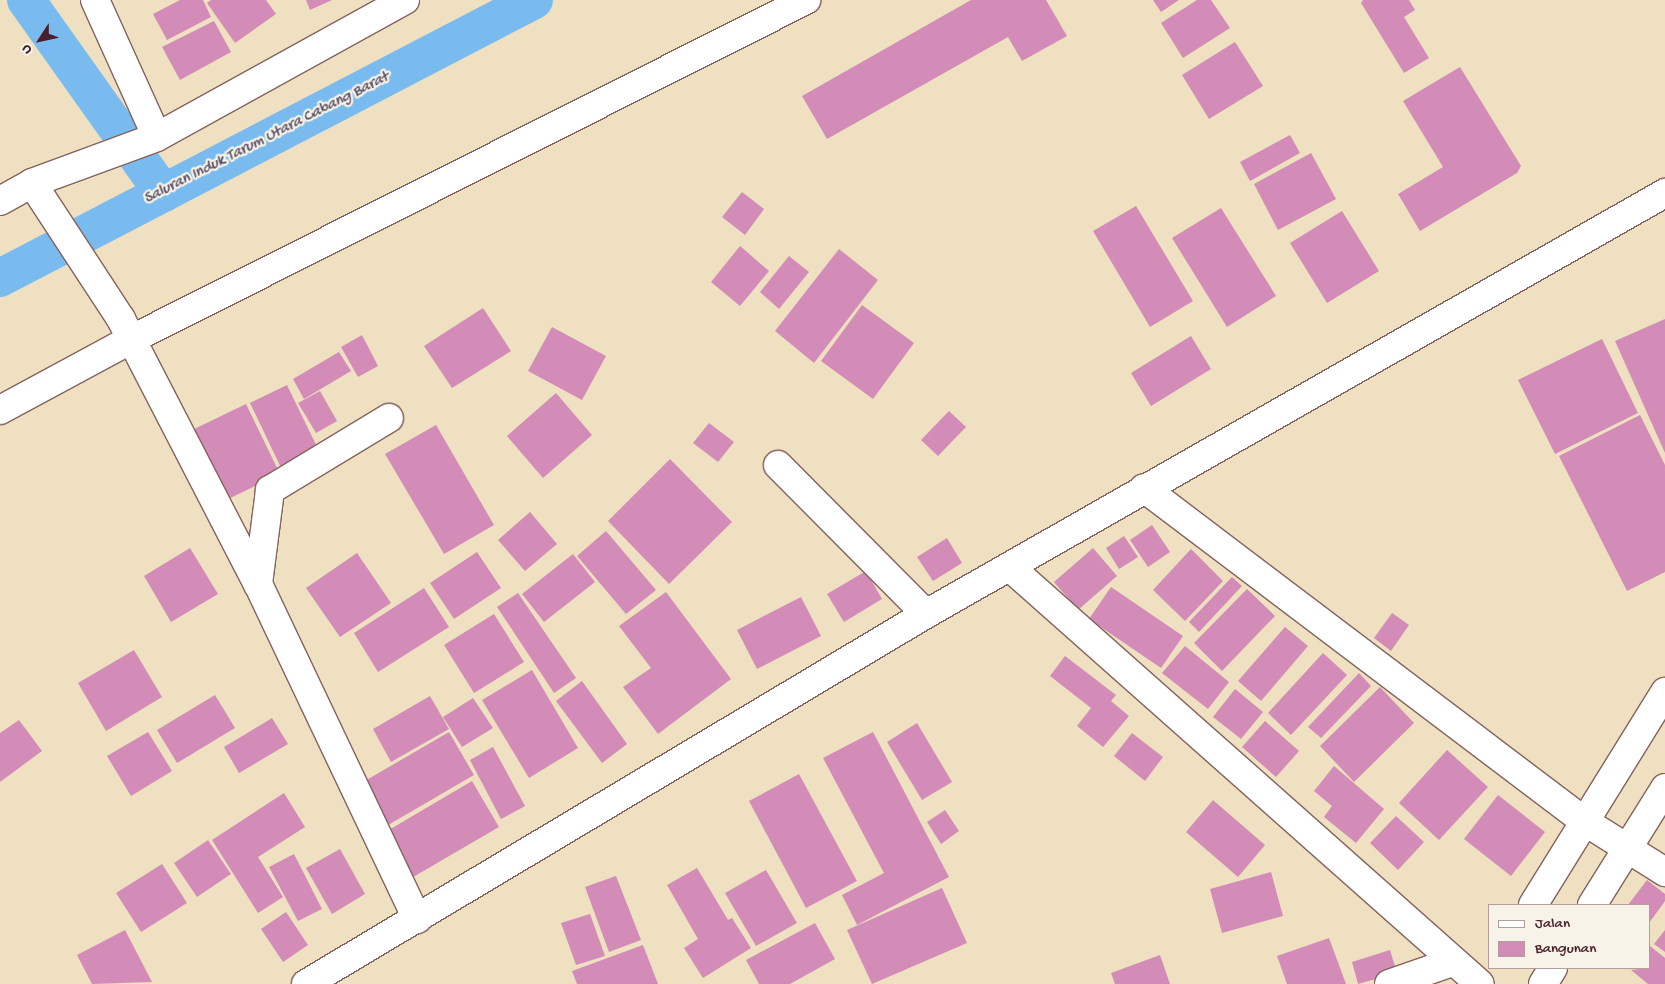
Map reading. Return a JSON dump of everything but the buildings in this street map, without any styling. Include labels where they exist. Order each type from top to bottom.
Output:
[{"type":"street","points":[[95,0],[157,137]]},
{"type":"street","points":[[0,202],[39,188],[157,137],[405,0]]},
{"type":"street","points":[[0,410],[125,329],[806,0]]},
{"type":"street","points":[[39,188],[125,329],[258,584],[417,919]]},
{"type":"street","points":[[306,984],[926,614],[1012,569],[1144,488],[1665,193]]},
{"type":"street","points":[[258,584],[270,490],[389,418]]},
{"type":"street","points":[[778,465],[926,614]]},
{"type":"street","points":[[1144,488],[1584,820],[1665,872]]},
{"type":"street","points":[[1012,569],[1452,962],[1480,984]]},
{"type":"street","points":[[1534,904],[1665,692]]},
{"type":"street","points":[[1593,904],[1665,788]]},
{"type":"street","points":[[1389,984],[1452,962]]},
{"type":"street","points":[[1486,984],[1495,969]]},
{"type":"street","points":[[1543,984],[1552,969]]},
{"type":"waterway","points":[[26,0],[163,193]]},
{"type":"waterway","name":"Saluran Induk Tarum Utara Cabang Barat","points":[[0,278],[534,0]]}]
